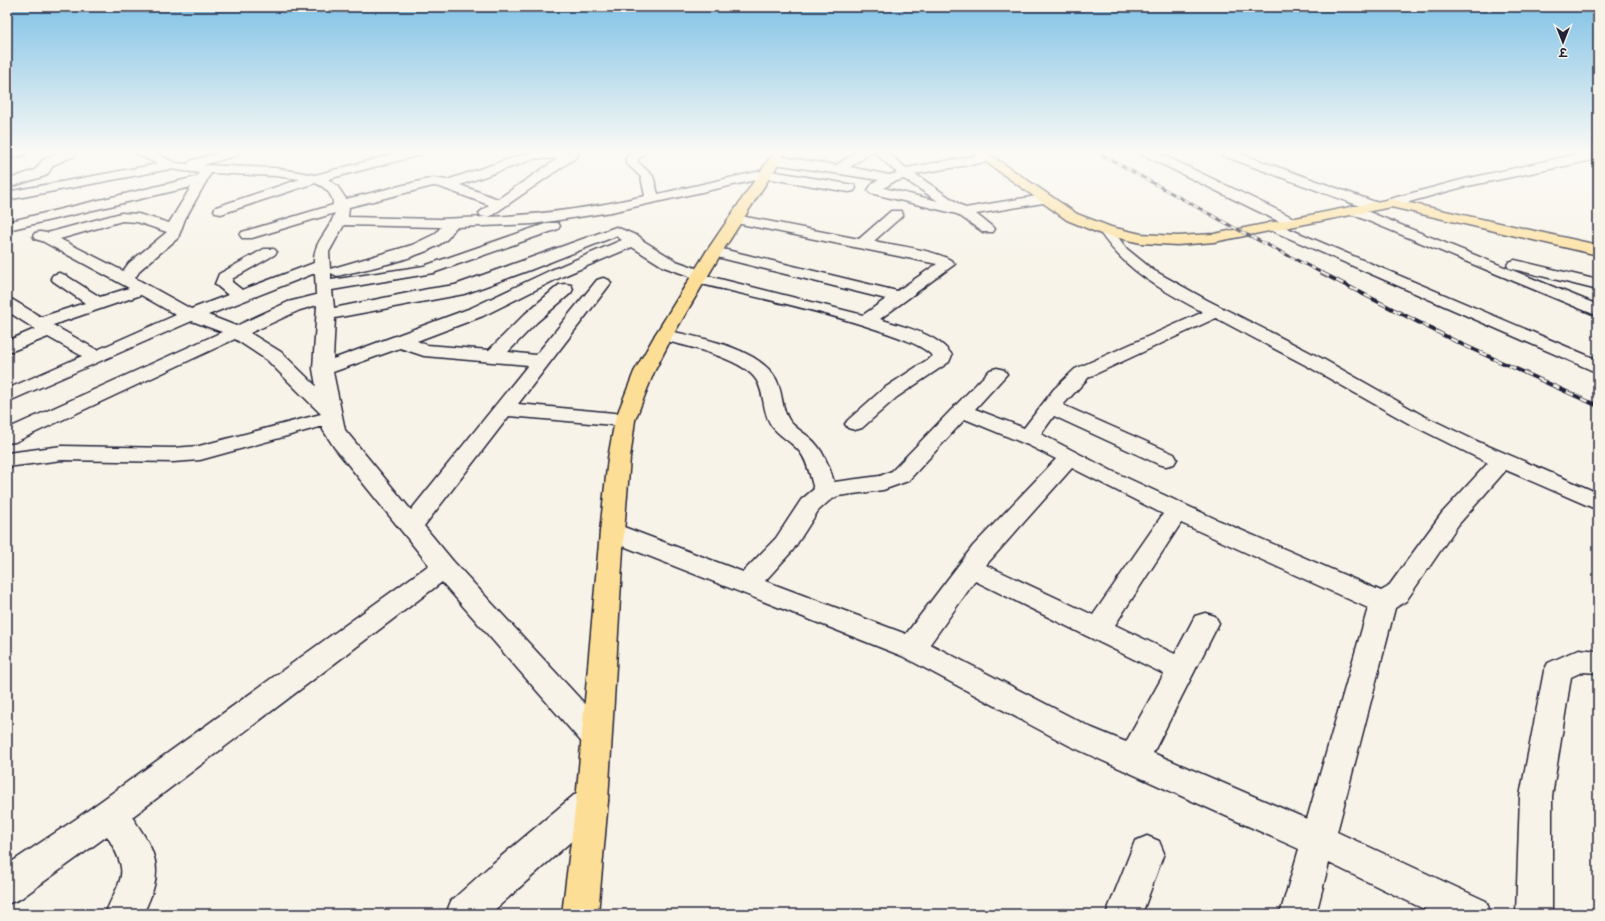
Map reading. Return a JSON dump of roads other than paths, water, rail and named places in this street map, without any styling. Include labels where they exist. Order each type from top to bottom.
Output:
[{"type":"main road","points":[[580,914],[592,801],[612,532],[619,458],[625,420],[644,372],[664,335],[714,252],[752,195]]},
{"type":"main road","points":[[1039,195],[1077,219],[1106,231],[1148,239],[1192,241],[1391,203],[1598,250]]},
{"type":"street","points":[[8,230],[153,195]]},
{"type":"street","points":[[126,279],[135,266],[173,235],[178,219],[195,195]]},
{"type":"street","points":[[221,210],[266,195]]},
{"type":"street","points":[[335,195],[341,211],[321,252],[324,288],[323,369],[334,430],[342,442],[444,567],[596,737]]},
{"type":"street","points":[[247,235],[341,211],[389,195]]},
{"type":"street","points":[[474,195],[499,204]]},
{"type":"street","points":[[472,222],[512,195]]},
{"type":"street","points":[[651,195],[652,199]]},
{"type":"street","points":[[7,396],[95,356],[240,296],[324,288],[417,272],[428,280],[444,280],[594,216],[665,195]]},
{"type":"street","points":[[896,195],[964,212],[1043,198]]},
{"type":"street","points":[[938,195],[988,229]]},
{"type":"street","points":[[1236,195],[1291,222]]},
{"type":"street","points":[[1343,195],[1373,206]]},
{"type":"street","points":[[1391,203],[1421,195]]},
{"type":"street","points":[[1354,210],[1598,311]]},
{"type":"street","points":[[341,211],[452,223],[594,216],[616,231],[635,240],[670,264],[700,277],[867,320],[938,347],[943,355],[942,358],[890,393],[855,424]]},
{"type":"street","points":[[863,243],[896,214]]},
{"type":"street","points":[[47,238],[125,217],[138,218],[175,230]]},
{"type":"street","points":[[736,219],[930,257],[944,261],[947,264],[867,320]]},
{"type":"street","points":[[7,437],[294,306],[324,288],[389,257],[439,237],[452,223]]},
{"type":"street","points":[[1273,226],[1598,367]]},
{"type":"street","points":[[8,230],[47,238],[126,279],[180,311],[236,333],[254,342],[274,356],[332,414]]},
{"type":"street","points":[[324,288],[428,294],[458,290],[524,267],[616,231]]},
{"type":"street","points":[[1106,231],[1122,252],[1146,273],[1216,312],[1316,363],[1421,422],[1502,461],[1598,502]]},
{"type":"street","points":[[323,369],[402,342],[477,312],[555,274],[635,240]]},
{"type":"street","points":[[1450,249],[1598,285]]},
{"type":"street","points":[[240,296],[223,284],[225,277],[268,252]]},
{"type":"street","points":[[714,252],[900,297]]},
{"type":"street","points":[[59,278],[98,303]]},
{"type":"street","points":[[411,526],[603,283]]},
{"type":"street","points":[[7,347],[44,327],[98,303],[141,289]]},
{"type":"street","points":[[493,357],[532,318],[565,289]]},
{"type":"street","points":[[9,307],[95,356]]},
{"type":"street","points":[[1028,437],[1071,382],[1082,373],[1216,312]]},
{"type":"street","points":[[664,335],[709,345],[749,364],[762,374],[767,379],[771,398],[781,424],[809,448],[814,457],[826,492]]},
{"type":"street","points":[[402,342],[424,350],[542,361]]},
{"type":"street","points":[[748,583],[789,538],[818,496],[826,492],[842,488],[891,482],[900,476],[997,374]]},
{"type":"street","points":[[1051,407],[1166,459]]},
{"type":"street","points":[[504,409],[625,420]]},
{"type":"street","points":[[963,411],[1028,437],[1177,511],[1383,603]]},
{"type":"street","points":[[7,460],[62,453],[173,455],[200,453],[332,414]]},
{"type":"street","points":[[912,648],[982,552],[1069,458]]},
{"type":"street","points":[[1298,914],[1383,603],[1397,594],[1450,519],[1502,461]]},
{"type":"street","points":[[1098,629],[1177,511]]},
{"type":"street","points":[[612,532],[748,583],[912,648],[1081,737],[1317,840],[1473,914]]},
{"type":"street","points":[[7,886],[111,813],[444,567]]},
{"type":"street","points":[[970,568],[1180,669]]},
{"type":"street","points":[[1133,760],[1205,623]]},
{"type":"street","points":[[1534,914],[1536,796],[1558,671],[1579,660],[1598,662]]},
{"type":"street","points":[[464,914],[503,877],[592,801]]},
{"type":"street","points":[[111,813],[140,866],[137,886],[124,914]]},
{"type":"street","points":[[1124,914],[1147,853]]},
{"type":"railway","points":[[1175,195],[1244,233],[1324,274]]},
{"type":"railway","points":[[1322,273],[1459,343],[1598,406]]}]
